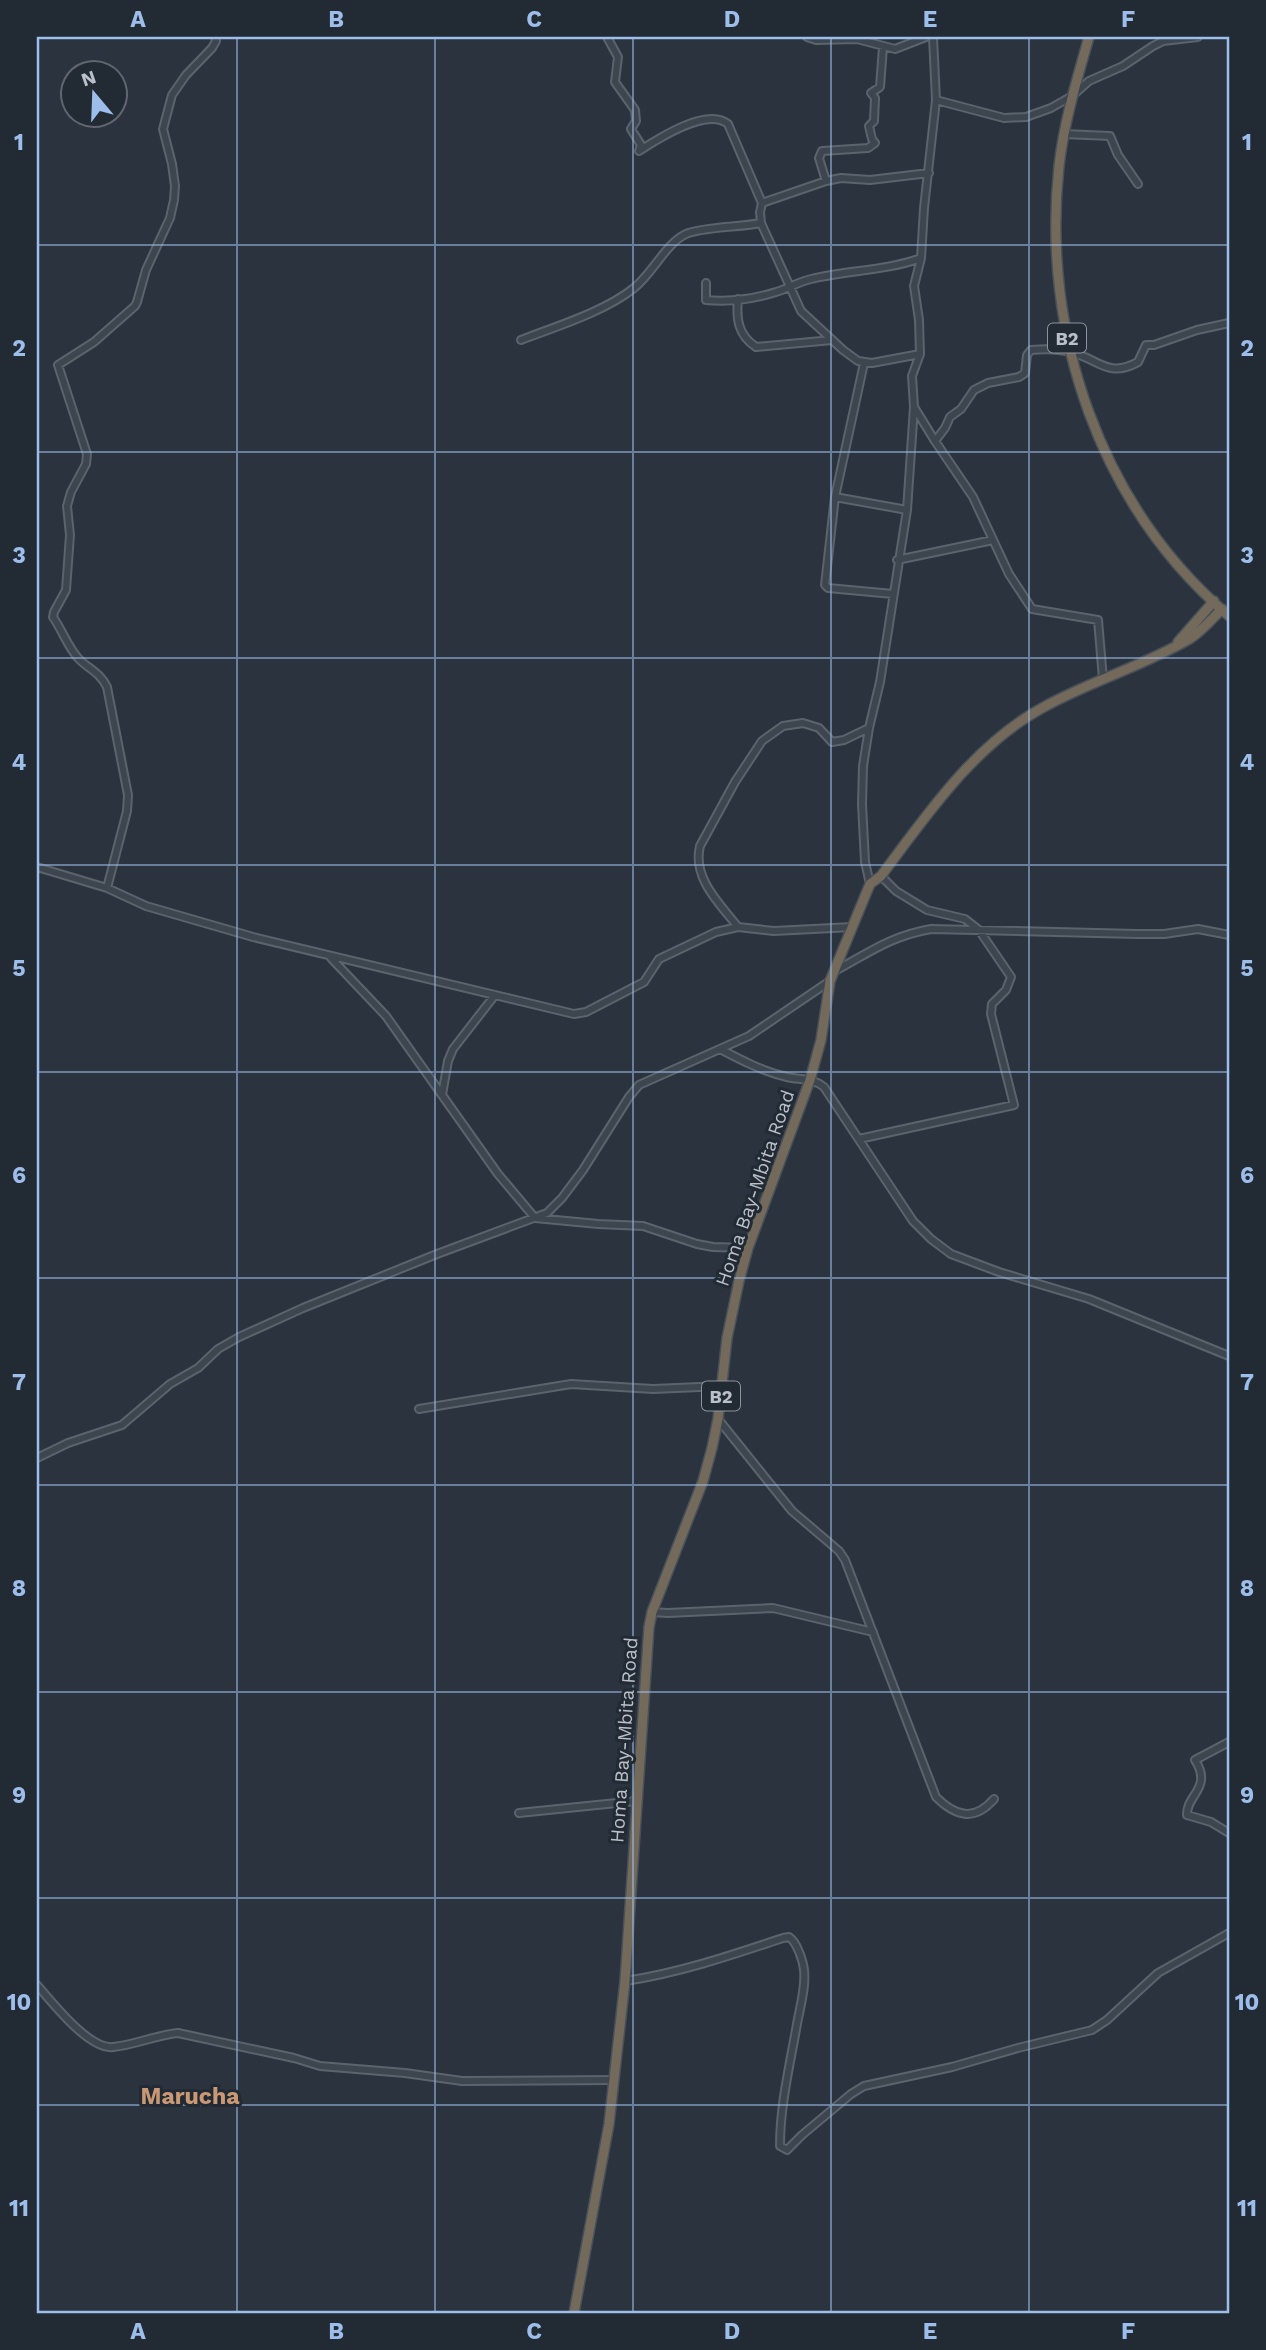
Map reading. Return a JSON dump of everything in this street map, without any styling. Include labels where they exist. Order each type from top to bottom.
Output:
[{"type":"highway","name":"B2","points":[[1089,37],[1064,134],[1057,192],[1058,288],[1070,352],[1099,438],[1131,500],[1180,566],[1214,601]]},
{"type":"highway","points":[[870,884],[881,876],[946,792],[994,743],[1041,708],[1159,655],[1196,634],[1227,611],[1214,601],[1177,643]]},
{"type":"highway","name":"Homa Bay-Mbita Road","points":[[574,2313],[598,2194],[625,1981],[645,1674],[652,1612],[703,1481],[718,1419],[731,1317],[748,1248],[810,1080],[821,1040],[830,981],[870,884]]},
{"type":"street","points":[[107,888],[127,811],[128,795],[107,687],[97,673],[79,659],[53,617],[66,590],[70,535],[67,506],[71,492],[86,464],[87,454],[58,365],[94,342],[137,302],[146,270],[170,218],[174,200],[172,163],[163,129],[172,95],[186,75],[212,48],[215,37]]},
{"type":"street","points":[[607,37],[618,57],[615,82],[635,110],[636,121],[631,129],[641,145],[639,151],[681,128],[710,118],[718,118],[728,124],[762,203],[761,223],[802,311],[854,359],[864,363],[920,354]]},
{"type":"street","points":[[807,37],[816,40],[857,39],[895,49],[926,37]]},
{"type":"street","points":[[870,884],[865,862],[863,766],[880,682],[906,510],[914,407],[912,376],[920,354],[914,286],[921,258],[936,100],[933,37]]},
{"type":"street","points":[[936,100],[1009,119],[1026,117],[1051,108],[1072,96],[1089,81],[1123,66],[1163,41],[1198,37]]},
{"type":"street","points":[[826,181],[819,158],[822,151],[868,148],[876,143],[872,139],[869,126],[874,121],[875,98],[872,93],[880,87],[883,47]]},
{"type":"street","points":[[1064,134],[1110,136],[1118,155],[1138,184]]},
{"type":"street","points":[[762,203],[841,178],[870,180],[929,173]]},
{"type":"street","points":[[521,340],[583,316],[626,294],[637,286],[682,235],[697,230],[761,223]]},
{"type":"street","points":[[706,283],[706,300],[738,299],[765,295],[807,280],[858,270],[889,268],[921,258]]},
{"type":"street","points":[[738,299],[736,317],[741,333],[755,347],[832,340]]},
{"type":"street","points":[[935,441],[950,417],[961,409],[974,390],[988,383],[1025,373],[1027,355],[1031,350],[1070,352],[1102,368],[1117,369],[1138,362],[1146,345],[1229,323]]},
{"type":"street","points":[[864,363],[835,498],[825,585],[828,588],[892,594]]},
{"type":"street","points":[[914,407],[973,497],[1009,574],[1032,609],[1098,620],[1103,679]]},
{"type":"street","points":[[835,498],[906,510]]},
{"type":"street","points":[[897,560],[993,540]]},
{"type":"street","points":[[738,927],[709,890],[698,867],[697,856],[735,782],[762,740],[783,726],[803,723],[819,728],[832,742],[844,740],[869,728]]},
{"type":"street","points":[[37,867],[107,888],[173,915],[330,957],[580,1014],[644,982],[655,962],[664,956],[716,932],[738,927],[774,931],[852,927]]},
{"type":"street","points":[[859,1139],[1014,1105],[991,1014],[992,1004],[1006,990],[1011,976],[979,930],[965,919],[927,910],[908,900],[881,876]]},
{"type":"street","points":[[835,971],[888,941],[905,934],[931,929],[1164,934],[1198,929],[1229,935]]},
{"type":"street","points":[[330,957],[386,1016],[498,1174],[535,1218],[643,1226],[697,1244],[748,1248]]},
{"type":"street","points":[[37,1458],[68,1443],[122,1425],[170,1384],[198,1368],[218,1349],[239,1337],[437,1254],[547,1213],[583,1170],[639,1085],[749,1036],[830,981]]},
{"type":"street","points":[[442,1095],[448,1060],[453,1049],[495,995]]},
{"type":"street","points":[[720,1049],[787,1077],[810,1080],[824,1087],[913,1221],[951,1254],[999,1272],[1089,1299],[1229,1356]]},
{"type":"street","points":[[419,1409],[571,1384],[653,1389],[723,1386]]},
{"type":"street","points":[[718,1419],[792,1511],[839,1551],[845,1560],[936,1797],[949,1810],[964,1815],[986,1808],[994,1800]]},
{"type":"street","points":[[652,1612],[773,1608],[873,1632]]},
{"type":"street","points":[[1229,1742],[1195,1760],[1201,1777],[1198,1790],[1186,1808],[1187,1815],[1210,1822],[1229,1833]]},
{"type":"street","points":[[519,1813],[636,1801]]},
{"type":"street","points":[[625,1981],[733,1955],[783,1938],[794,1940],[804,1970],[783,2114],[780,2146],[787,2150],[864,2086],[952,2067],[1092,2030],[1107,2020],[1157,1973],[1229,1933]]},
{"type":"street","points":[[37,1986],[91,2040],[111,2048],[161,2034],[178,2033],[320,2066],[462,2081],[613,2080]]},
{"type":"district","name":"Marucha","points":[[190,2096]]}]
